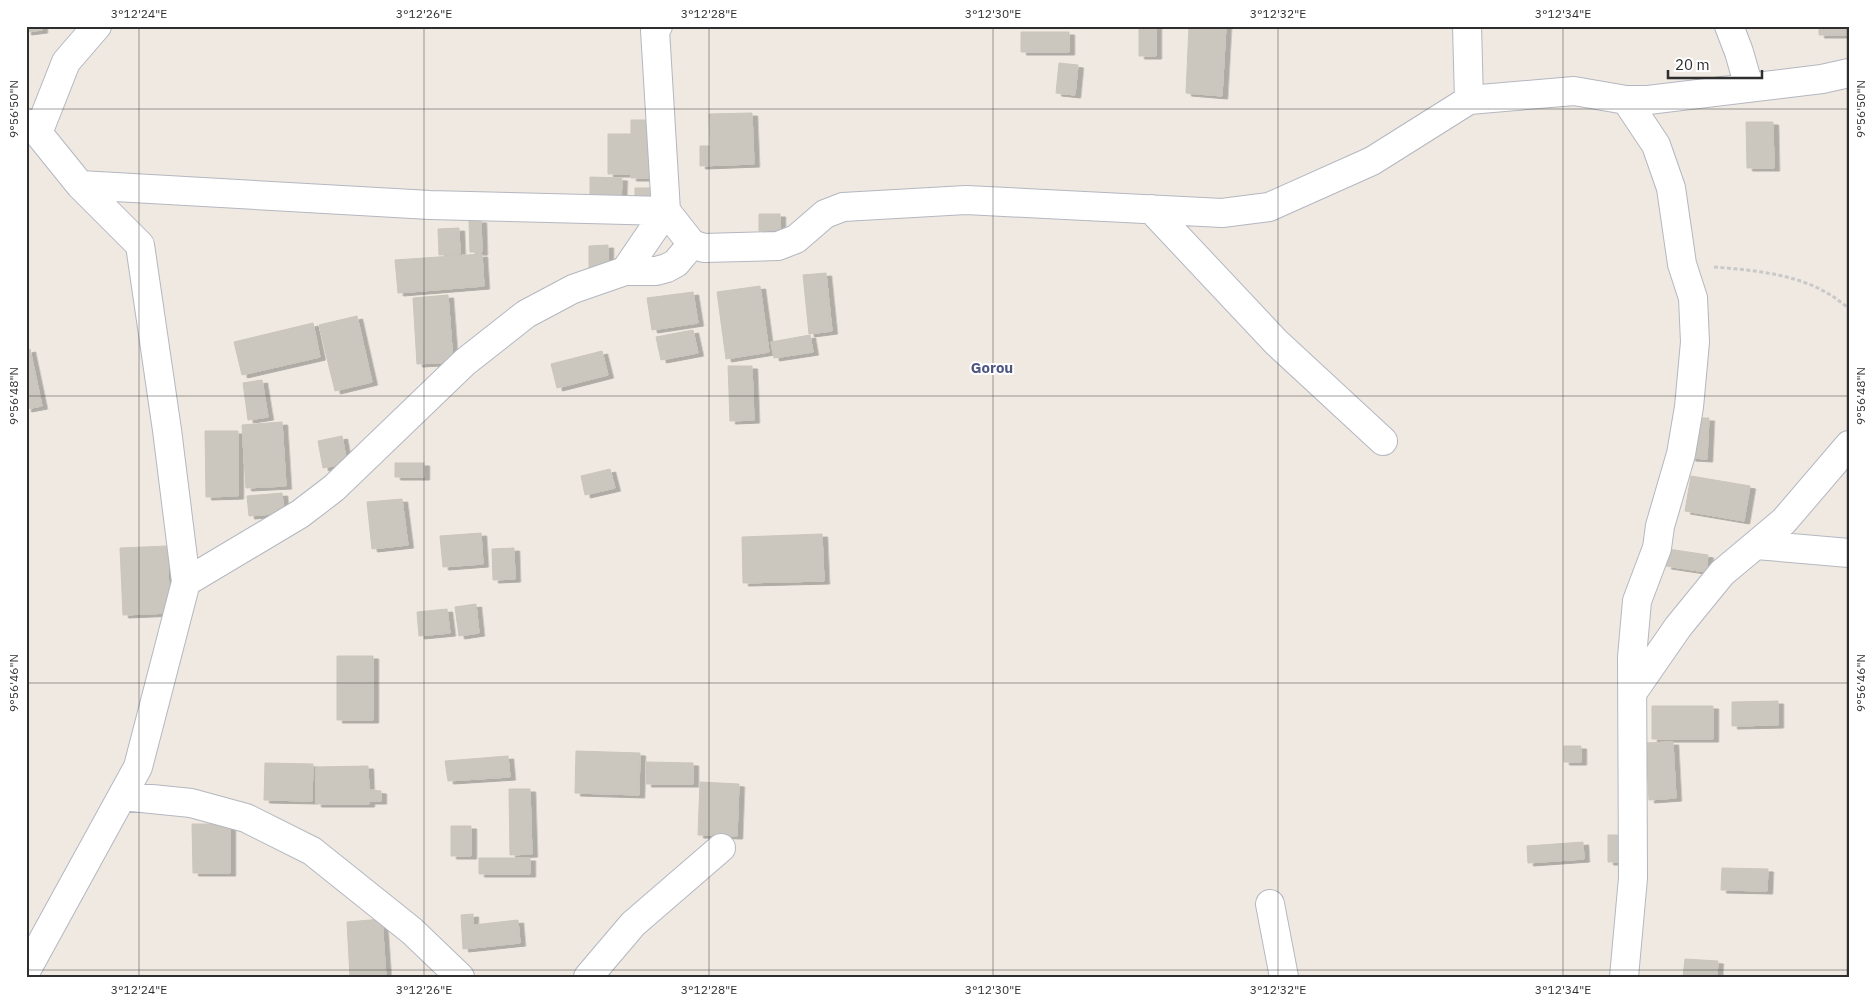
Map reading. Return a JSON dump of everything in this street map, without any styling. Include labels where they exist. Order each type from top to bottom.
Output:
[{"type":"street","points":[[26,971],[138,767],[186,582],[167,430],[140,246],[80,186],[32,128],[66,62],[96,26]]},
{"type":"street","points":[[658,26],[654,30],[666,211],[692,244],[704,248],[778,246],[796,239],[825,214],[843,207],[966,200],[1222,213],[1269,207],[1372,161],[1469,100],[1574,91],[1626,100],[1677,97],[1849,74]]},
{"type":"street","points":[[1467,26],[1469,100]]},
{"type":"street","points":[[1728,26],[1739,52],[1749,87]]},
{"type":"street","points":[[1624,977],[1633,878],[1632,657],[1637,601],[1657,548],[1660,526],[1681,454],[1689,407],[1695,342],[1693,298],[1682,264],[1671,188],[1656,145],[1626,100]]},
{"type":"street","points":[[80,186],[430,205],[666,211]]},
{"type":"street","points":[[1151,209],[1276,342],[1383,441]]},
{"type":"street","points":[[625,271],[666,211]]},
{"type":"street","points":[[186,582],[300,514],[334,488],[465,362],[526,314],[573,289],[625,271],[656,271],[667,268],[676,263],[692,244]]},
{"type":"street","points":[[1633,692],[1678,627],[1722,573],[1784,521],[1849,445]]},
{"type":"street","points":[[1756,545],[1849,552]]},
{"type":"street","points":[[122,796],[191,803],[246,818],[312,851],[412,931],[460,977]]},
{"type":"street","points":[[588,977],[633,924],[721,848]]},
{"type":"street","points":[[1270,904],[1284,977]]},
{"type":"path","points":[[1682,264],[1769,272],[1806,283],[1836,297],[1849,309]]},
{"type":"building","points":[[26,26],[42,26],[42,30],[26,32]]},
{"type":"building","points":[[1139,26],[1156,26],[1156,56],[1139,56]]},
{"type":"building","points":[[1189,26],[1226,26],[1222,96],[1186,93]]},
{"type":"building","points":[[1819,26],[1849,26],[1849,35],[1819,35]]},
{"type":"building","points":[[1021,32],[1069,32],[1069,52],[1021,52]]},
{"type":"building","points":[[1059,63],[1078,65],[1075,95],[1056,93]]},
{"type":"building","points":[[752,113],[754,164],[700,166],[700,146],[710,146],[709,114]]},
{"type":"building","points":[[631,120],[654,120],[654,178],[631,178],[631,174],[608,174],[608,134],[631,134]]},
{"type":"building","points":[[1746,122],[1773,122],[1774,168],[1747,168]]},
{"type":"building","points":[[590,177],[622,178],[621,205],[590,204]]},
{"type":"building","points":[[635,188],[656,188],[656,206],[635,205]]},
{"type":"building","points":[[759,214],[780,214],[780,230],[759,231]]},
{"type":"building","points":[[469,220],[481,220],[482,252],[470,252]]},
{"type":"building","points":[[459,228],[460,254],[439,255],[438,229]]},
{"type":"building","points":[[608,245],[608,268],[589,269],[589,246]]},
{"type":"building","points":[[482,254],[484,286],[398,293],[395,260]]},
{"type":"building","points":[[826,273],[832,331],[809,334],[803,275]]},
{"type":"building","points":[[760,286],[769,352],[726,359],[717,292]]},
{"type":"building","points":[[693,292],[698,323],[652,330],[647,298]]},
{"type":"building","points":[[448,295],[453,362],[417,364],[413,298]]},
{"type":"building","points":[[357,316],[372,382],[335,391],[319,325]]},
{"type":"building","points":[[313,323],[320,357],[242,375],[234,342]]},
{"type":"building","points":[[693,330],[698,353],[661,360],[656,337]]},
{"type":"building","points":[[810,335],[813,352],[774,358],[771,342]]},
{"type":"building","points":[[30,349],[42,406],[26,409],[26,350]]},
{"type":"building","points":[[602,351],[608,375],[557,388],[551,364]]},
{"type":"building","points":[[728,366],[752,366],[754,420],[730,421]]},
{"type":"building","points":[[262,380],[268,417],[248,420],[243,383]]},
{"type":"building","points":[[1692,418],[1709,418],[1707,459],[1690,458]]},
{"type":"building","points":[[282,422],[286,486],[246,488],[242,425]]},
{"type":"building","points":[[205,431],[238,431],[238,496],[206,497]]},
{"type":"building","points":[[342,436],[347,463],[323,468],[318,441]]},
{"type":"building","points":[[395,463],[424,463],[424,477],[395,477]]},
{"type":"building","points":[[610,469],[615,488],[585,495],[581,476]]},
{"type":"building","points":[[1691,476],[1750,486],[1744,521],[1685,511]]},
{"type":"building","points":[[282,493],[284,513],[249,516],[247,496]]},
{"type":"building","points":[[402,499],[408,545],[372,549],[367,502]]},
{"type":"building","points":[[481,533],[483,564],[443,567],[440,536]]},
{"type":"building","points":[[822,534],[824,581],[743,583],[742,537]]},
{"type":"building","points":[[167,546],[170,613],[123,615],[120,548]]},
{"type":"building","points":[[514,548],[515,579],[493,580],[492,549]]},
{"type":"building","points":[[1668,549],[1708,555],[1706,572],[1666,566]]},
{"type":"building","points":[[476,604],[479,633],[459,636],[455,607]]},
{"type":"building","points":[[447,609],[450,633],[419,636],[417,612]]},
{"type":"building","points":[[337,656],[373,656],[373,720],[337,720]]},
{"type":"building","points":[[1778,701],[1778,725],[1732,726],[1732,702]]},
{"type":"building","points":[[1652,706],[1713,706],[1713,739],[1652,739]]},
{"type":"building","points":[[1673,742],[1676,798],[1649,800],[1646,743]]},
{"type":"building","points":[[1564,746],[1581,746],[1581,762],[1564,762]]},
{"type":"building","points":[[576,751],[640,753],[639,795],[575,793]]},
{"type":"building","points":[[508,756],[510,777],[448,781],[445,761]]},
{"type":"building","points":[[646,762],[693,763],[693,784],[646,784]]},
{"type":"building","points":[[265,763],[313,764],[312,801],[264,800]]},
{"type":"building","points":[[368,766],[369,790],[381,791],[381,801],[369,801],[369,804],[316,804],[316,767]]},
{"type":"building","points":[[700,782],[739,784],[737,836],[698,835]]},
{"type":"building","points":[[509,789],[530,789],[532,854],[510,855]]},
{"type":"building","points":[[192,824],[230,824],[230,873],[193,873]]},
{"type":"building","points":[[451,826],[471,826],[471,856],[451,856]]},
{"type":"building","points":[[1608,835],[1630,835],[1629,862],[1608,862]]},
{"type":"building","points":[[1583,842],[1584,859],[1528,863],[1527,846]]},
{"type":"building","points":[[479,858],[530,858],[530,874],[479,874]]},
{"type":"building","points":[[1722,868],[1768,869],[1767,891],[1721,890]]},
{"type":"building","points":[[473,914],[473,925],[518,920],[520,943],[463,949],[461,915]]},
{"type":"building","points":[[382,919],[386,977],[350,977],[347,922]]},
{"type":"building","points":[[1685,959],[1718,961],[1717,977],[1683,976]]},
{"type":"district","name":"Gorou","points":[[992,367]]}]
